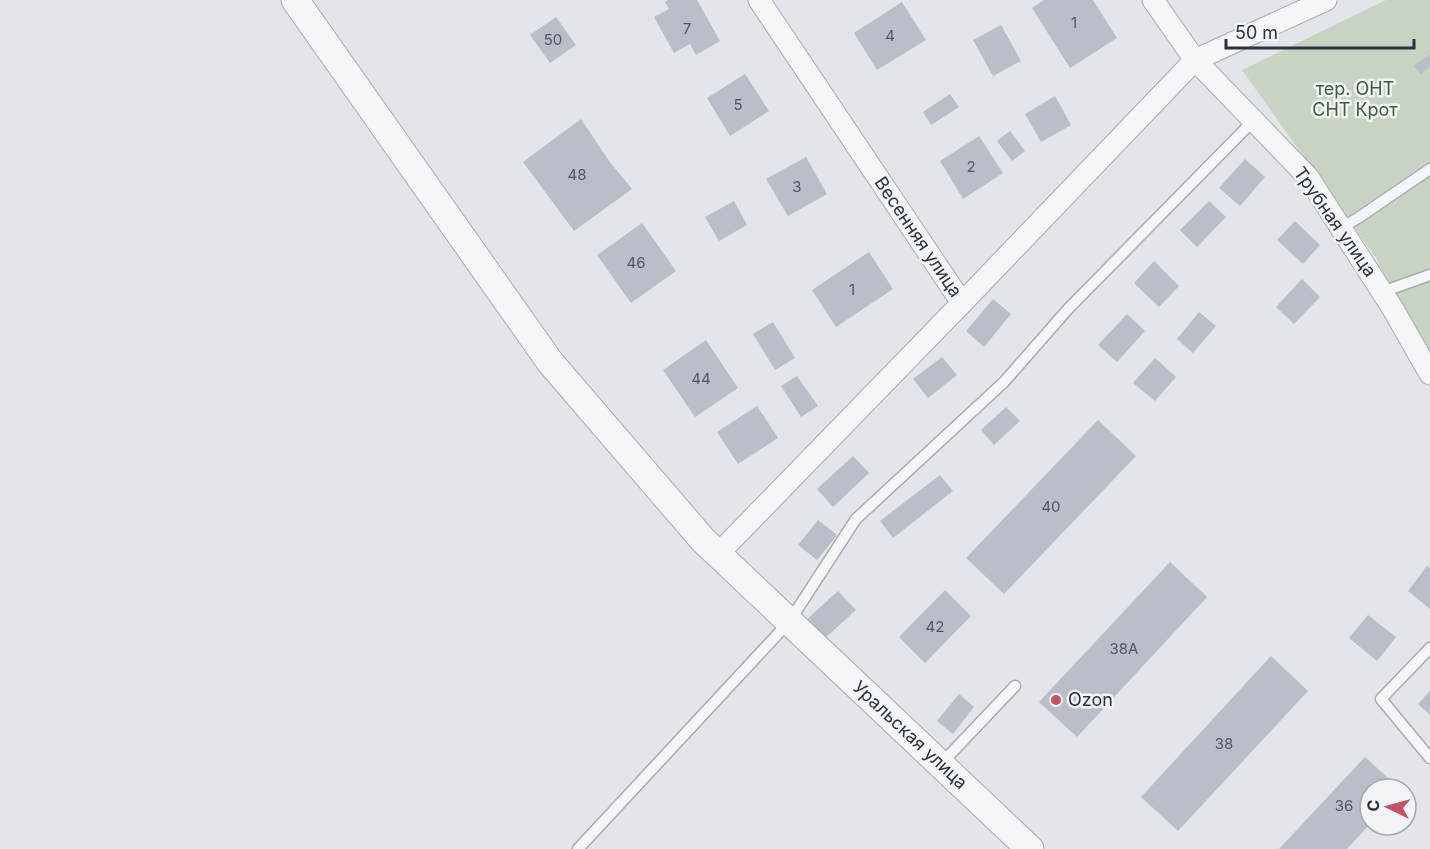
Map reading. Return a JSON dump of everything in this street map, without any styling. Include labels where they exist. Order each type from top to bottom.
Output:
[{"type":"street","name":"Уральская улица","points":[[295,0],[550,362],[703,540],[1030,849]]},
{"type":"street","name":"Весенняя улица","points":[[718,554],[962,303],[759,0]]},
{"type":"street","name":"Трубная улица","points":[[1153,0],[1195,60],[1308,177],[1382,292],[1430,374]]},
{"type":"street","points":[[962,303],[1195,60],[1326,0]]},
{"type":"lane","points":[[578,849],[789,622],[856,519],[1004,382],[1068,309],[1254,120]]},
{"type":"lane","points":[[1341,228],[1430,169]]},
{"type":"lane","points":[[1382,292],[1430,275]]},
{"type":"lane","points":[[1430,648],[1381,699],[1430,758]]},
{"type":"lane","points":[[941,764],[1015,686]]},
{"type":"green space","name":"тер. ОНТ СНТ Крот","points":[[1386,0],[1430,0],[1430,370],[1376,258],[1242,70]]},
{"type":"building","points":[[668,0],[697,0],[720,41],[696,55],[690,44],[674,53],[654,17],[669,9],[665,2]]},
{"type":"building","points":[[1044,0],[1093,0],[1117,38],[1070,68],[1032,8]]},
{"type":"building","points":[[902,2],[926,40],[877,70],[854,33]]},
{"type":"building","points":[[556,17],[576,45],[550,63],[530,35]]},
{"type":"building","points":[[1001,25],[1021,61],[993,76],[973,40]]},
{"type":"building","points":[[1430,54],[1430,67],[1421,74],[1414,66]]},
{"type":"building","points":[[745,74],[769,111],[730,136],[707,98]]},
{"type":"building","points":[[950,94],[959,107],[931,125],[923,112]]},
{"type":"building","points":[[1055,96],[1071,125],[1041,142],[1025,114]]},
{"type":"building","points":[[581,119],[609,161],[632,189],[574,231],[523,162]]},
{"type":"building","points":[[1010,131],[1025,151],[1012,161],[997,141]]},
{"type":"building","points":[[979,136],[1003,173],[963,199],[940,161]]},
{"type":"building","points":[[806,157],[827,194],[788,216],[766,179]]},
{"type":"building","points":[[1245,159],[1265,177],[1240,206],[1219,188]]},
{"type":"building","points":[[734,201],[747,225],[719,241],[705,217]]},
{"type":"building","points":[[1209,201],[1226,217],[1197,247],[1180,230]]},
{"type":"building","points":[[1295,221],[1320,245],[1303,264],[1277,240]]},
{"type":"building","points":[[642,223],[676,271],[631,303],[597,255]]},
{"type":"building","points":[[869,252],[893,289],[836,327],[812,290]]},
{"type":"building","points":[[1154,261],[1179,286],[1159,307],[1134,283]]},
{"type":"building","points":[[1302,279],[1320,297],[1294,324],[1276,307]]},
{"type":"building","points":[[993,299],[1011,314],[984,347],[966,331]]},
{"type":"building","points":[[1199,312],[1216,326],[1193,353],[1177,339]]},
{"type":"building","points":[[1127,314],[1145,331],[1117,362],[1098,345]]},
{"type":"building","points":[[773,322],[795,358],[775,370],[753,334]]},
{"type":"building","points":[[706,340],[738,388],[695,417],[663,370]]},
{"type":"building","points":[[942,357],[957,375],[928,398],[913,379]]},
{"type":"building","points":[[1155,358],[1176,377],[1155,401],[1133,383]]},
{"type":"building","points":[[797,376],[818,406],[801,417],[781,386]]},
{"type":"building","points":[[757,406],[778,438],[738,464],[717,432]]},
{"type":"building","points":[[1006,407],[1020,421],[994,445],[981,430]]},
{"type":"building","points":[[1098,420],[1136,456],[1004,594],[966,558]]},
{"type":"building","points":[[853,456],[869,473],[833,507],[817,489]]},
{"type":"building","points":[[940,475],[953,491],[893,538],[880,521]]},
{"type":"building","points":[[818,520],[837,535],[817,560],[798,545]]},
{"type":"building","points":[[1170,562],[1207,597],[1077,737],[1039,702]]},
{"type":"building","points":[[1427,566],[1430,568],[1430,609],[1408,591]]},
{"type":"building","points":[[945,590],[971,616],[925,663],[899,637]]},
{"type":"building","points":[[838,591],[856,610],[823,640],[805,621]]},
{"type":"building","points":[[1368,615],[1396,637],[1377,661],[1349,638]]},
{"type":"building","points":[[1271,656],[1308,691],[1178,831],[1141,797]]},
{"type":"building","points":[[1430,691],[1430,715],[1418,704]]},
{"type":"building","points":[[959,694],[974,707],[953,734],[937,721]]},
{"type":"building","points":[[1365,757],[1387,777],[1358,777],[1358,837],[1347,849],[1279,849]]},
{"type":"place","name":"Ozon","points":[[1056,700]]}]
